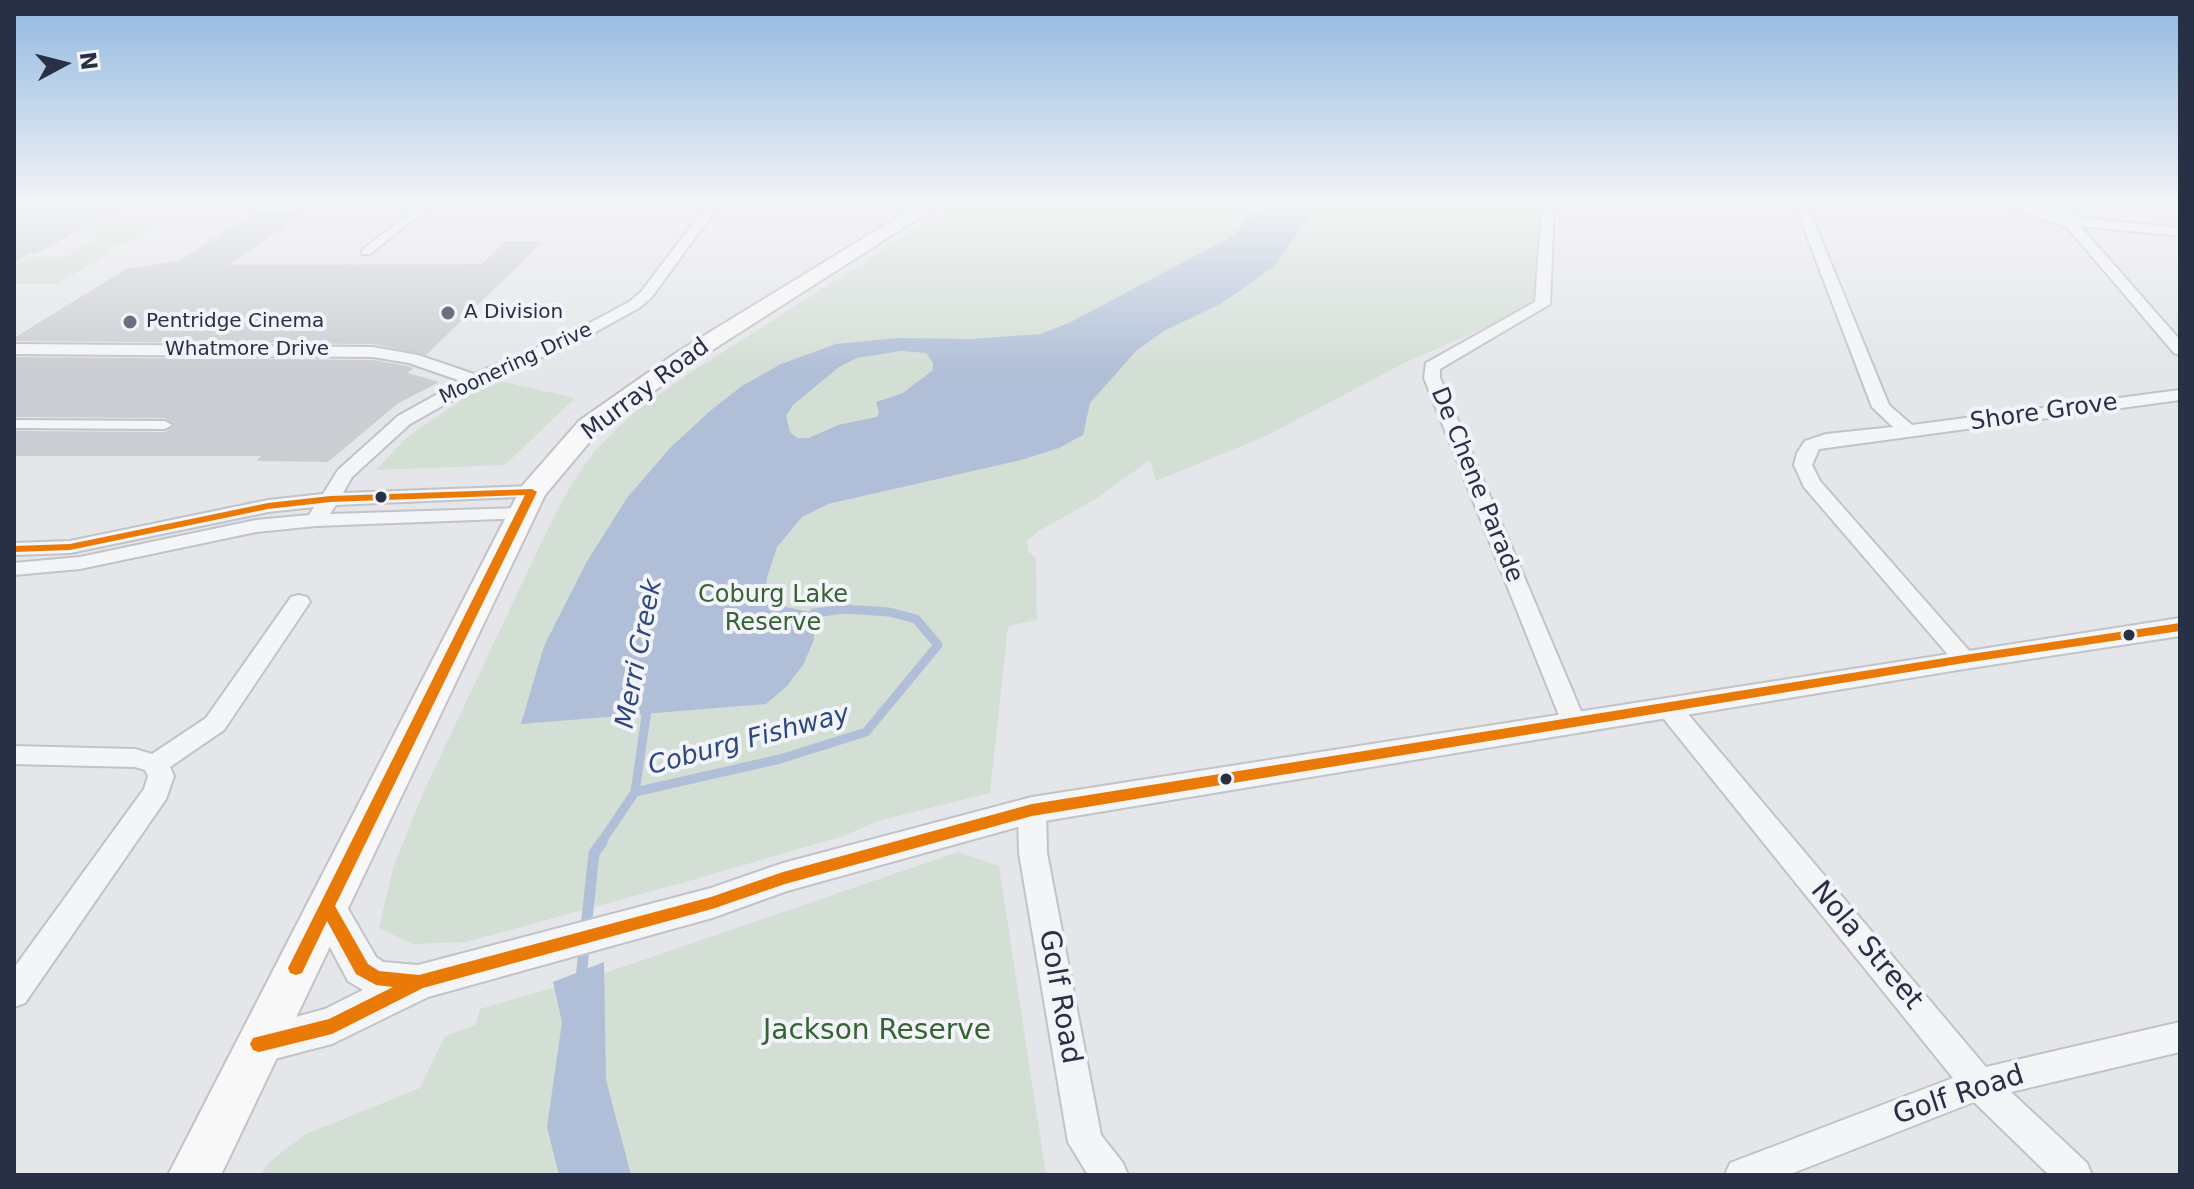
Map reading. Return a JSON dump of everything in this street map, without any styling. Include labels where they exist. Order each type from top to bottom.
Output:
[{"type":"main road","name":"Murray Road","points":[[194,1175],[526,503],[588,427],[662,373],[841,260]]},
{"type":"street","name":"Moonering Drive","points":[[316,520],[357,461],[404,420],[475,380],[575,337],[634,305],[646,295],[672,260]]},
{"type":"street","name":"De Chene Parade","points":[[1545,260],[1542,304],[1432,367],[1432,378],[1574,723]]},
{"type":"street","points":[[1823,260],[1881,407],[1908,431]]},
{"type":"street","points":[[2106,260],[2180,350]]},
{"type":"street","name":"Whatmore Drive","points":[[14,349],[373,352],[412,359],[475,380]]},
{"type":"street","name":"Shore Grove","points":[[1964,659],[1811,483],[1803,465],[1812,445],[1826,440],[2180,395]]},
{"type":"street","points":[[14,424],[165,425]]},
{"type":"street","points":[[14,549],[70,547],[268,506],[330,499],[526,503]]},
{"type":"street","points":[[14,569],[80,563],[199,536],[316,520],[526,503]]},
{"type":"street","points":[[155,764],[215,724],[299,602]]},
{"type":"street","points":[[259,1044],[332,1026],[432,979],[712,903],[783,878],[1032,810],[1964,659],[2180,627]]},
{"type":"street","name":"Nola Street","points":[[1668,707],[1979,1084],[2074,1175]]},
{"type":"street","points":[[14,755],[135,758],[155,764],[161,776],[157,792],[14,993]]},
{"type":"street","name":"Golf Road","points":[[1032,810],[1033,853],[1085,1142],[1110,1175]]},
{"type":"street","points":[[327,906],[362,969],[376,978],[432,979]]},
{"type":"street","name":"Golf Road","points":[[1743,1175],[1979,1084],[2180,1037]]},
{"type":"green space","points":[[22,260],[96,260],[57,284],[14,284],[14,265]]},
{"type":"green space","name":"Coburg Lake Reserve","points":[[867,260],[1536,260],[1532,307],[1404,363],[1266,436],[1156,481],[1150,460],[1097,498],[1037,532],[1027,541],[1028,551],[1036,558],[1037,620],[1008,626],[990,793],[878,821],[843,836],[466,942],[413,944],[379,928],[393,868],[424,791],[551,522],[573,482],[597,448],[636,411]]},
{"type":"green space","points":[[499,381],[575,398],[505,465],[376,470],[406,438],[470,394]]},
{"type":"green space","name":"Jackson Reserve","points":[[958,852],[999,866],[1046,1175],[261,1175],[268,1163],[306,1134],[420,1088],[445,1036],[475,1025],[480,1009],[605,973]]},
{"type":"water","points":[[1186,260],[1279,260],[1222,303],[1164,331],[1136,351],[1090,403],[1083,435],[1059,448],[1021,460],[828,504],[802,517],[777,547],[767,578],[766,597],[773,604],[814,613],[814,640],[803,665],[787,686],[766,704],[521,724],[544,646],[586,563],[627,498],[670,448],[742,386],[781,364],[836,344],[898,338],[971,339],[1041,334],[1071,322]],"holes":[[[901,351],[926,353],[933,363],[933,370],[903,393],[876,402],[877,417],[838,425],[809,438],[797,438],[790,432],[786,416],[793,405],[839,367],[857,358]]]},
{"type":"water","points":[[604,962],[606,1080],[631,1175],[559,1175],[547,1127],[562,1022],[553,982]]},
{"type":"building","points":[[236,260],[230,265],[482,264],[486,260],[524,260],[426,355],[373,344],[14,341],[14,338],[126,269],[178,261]]},
{"type":"building","points":[[14,357],[373,360],[408,366],[413,368],[408,373],[439,382],[397,404],[328,462],[256,461],[261,456],[14,456],[14,431],[165,432],[175,426],[165,418],[14,417]]},
{"type":"waterway","name":"Coburg Fishway","points":[[635,792],[780,759],[866,732],[938,645],[916,619],[889,612],[845,609],[814,613]]},
{"type":"waterway","name":"Merri Creek","points":[[635,792],[648,703]]},
{"type":"waterway","name":"Merri Creek","points":[[600,844],[635,792]]},
{"type":"waterway","name":"Merri Creek","points":[[586,928],[594,853],[602,842]]},
{"type":"waterway","name":"Merri Creek","points":[[581,980],[584,946]]},
{"type":"transit line","points":[[14,549],[70,547],[268,506],[330,499],[532,492]]},
{"type":"transit line","points":[[296,968],[532,492]]},
{"type":"transit line","points":[[259,1044],[332,1026],[419,982],[712,903],[783,878],[1032,810],[1964,659],[2180,627]]},
{"type":"transit line","points":[[327,906],[362,969],[376,978],[419,982],[465,970]]},
{"type":"place","name":"A Division","points":[[448,313]]},
{"type":"place","name":"Pentridge Cinema","points":[[130,322]]}]
